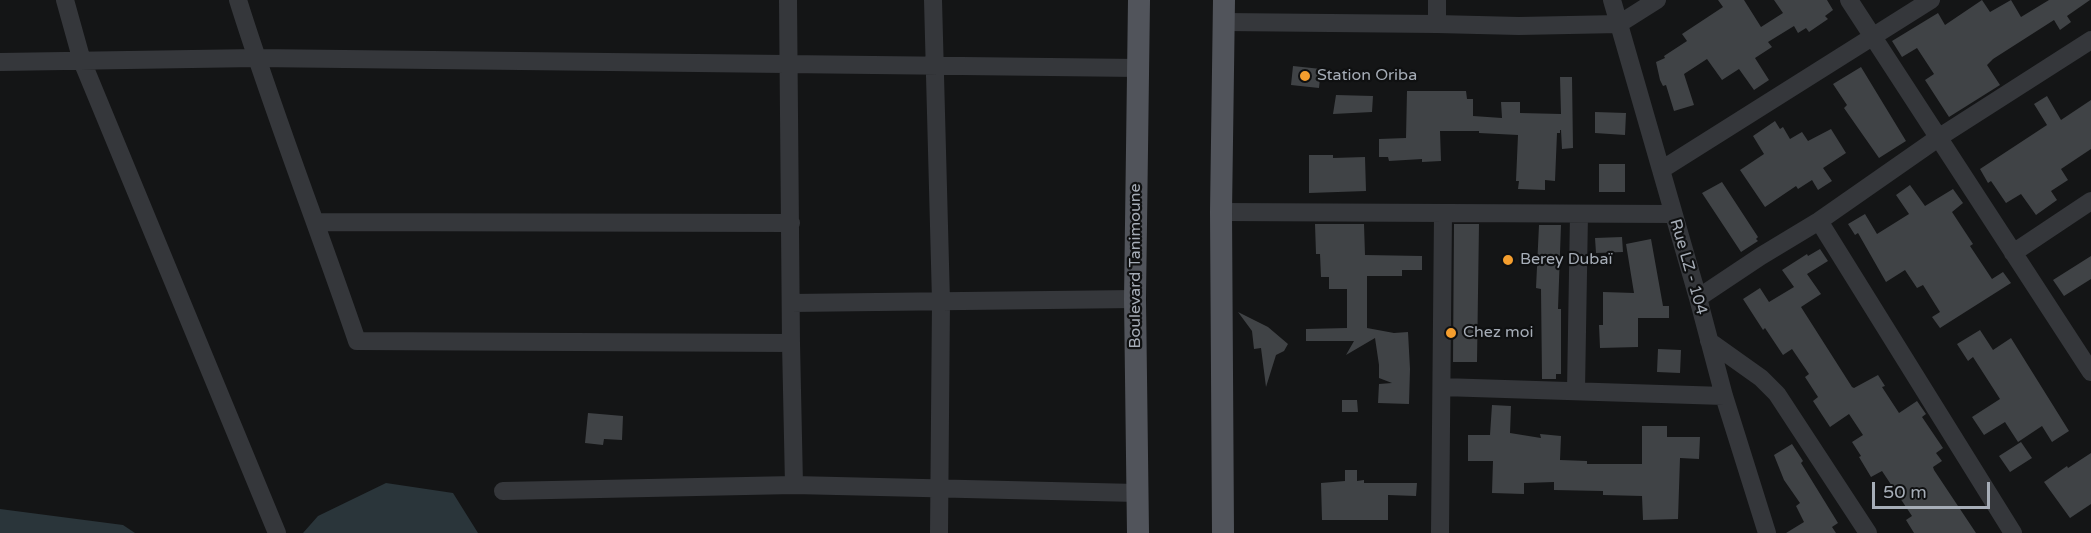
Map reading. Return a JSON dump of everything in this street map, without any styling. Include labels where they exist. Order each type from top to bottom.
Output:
[{"type":"main road","name":"Boulevard Tanimoune","points":[[1138,533],[1135,299],[1139,0]]},
{"type":"main road","points":[[1224,11],[1221,212],[1224,533]]},
{"type":"street","points":[[65,0],[82,61],[277,533]]},
{"type":"street","points":[[238,0],[256,58],[357,341],[791,343]]},
{"type":"street","points":[[788,0],[794,485]]},
{"type":"street","points":[[933,0],[941,301],[939,533]]},
{"type":"street","points":[[1437,0],[1437,24]]},
{"type":"street","name":"Rue LZ - 104","points":[[1612,0],[1662,170],[1724,396],[1767,533]]},
{"type":"street","points":[[1224,11],[1437,24],[1519,26],[1619,24],[1657,0]]},
{"type":"street","points":[[1849,0],[2091,372]]},
{"type":"street","points":[[1662,170],[1931,0]]},
{"type":"street","points":[[1698,298],[1819,221],[1938,138],[2091,40]]},
{"type":"street","points":[[0,62],[256,58],[1138,68]]},
{"type":"street","points":[[2013,253],[2091,201]]},
{"type":"street","points":[[1221,212],[1673,214]]},
{"type":"street","points":[[1440,533],[1443,213]]},
{"type":"street","points":[[1576,390],[1579,214]]},
{"type":"street","points":[[1819,221],[2013,533]]},
{"type":"street","points":[[316,222],[791,223]]},
{"type":"street","points":[[791,303],[1135,299]]},
{"type":"street","points":[[1709,340],[1761,378],[1777,394],[1868,533]]},
{"type":"street","points":[[1442,387],[1724,396]]},
{"type":"street","points":[[503,491],[794,485],[1137,493]]},
{"type":"shaded area","points":[[386,483],[453,493],[478,533],[303,533],[318,516]]},
{"type":"shaded area","points":[[0,509],[123,525],[135,533],[0,533]]},
{"type":"building","points":[[1718,0],[1744,0],[1761,27],[1783,13],[1774,0],[1827,0],[1833,10],[1825,16],[1828,19],[1809,32],[1806,28],[1798,33],[1794,26],[1768,42],[1772,47],[1755,58],[1769,80],[1754,90],[1739,69],[1722,80],[1707,59],[1684,74],[1694,105],[1674,111],[1666,85],[1663,86],[1660,80],[1656,62],[1687,41],[1682,34],[1723,7]]},
{"type":"building","points":[[1982,0],[1990,12],[2011,0],[2021,17],[2049,0],[2090,0],[2067,16],[2071,22],[2060,30],[2054,20],[1993,59],[1987,65],[2000,85],[1949,117],[1925,80],[1934,74],[1917,48],[1902,57],[1892,41],[1938,13],[1945,25]]},
{"type":"building","points":[[1293,66],[1321,69],[1319,88],[1291,85]]},
{"type":"building","points":[[1861,67],[1906,141],[1879,158],[1844,108],[1847,105],[1833,84]]},
{"type":"building","points":[[1560,77],[1572,77],[1573,148],[1562,149],[1560,130],[1560,133],[1557,133],[1555,181],[1545,180],[1545,190],[1518,189],[1519,181],[1516,181],[1518,135],[1479,133],[1479,131],[1440,131],[1441,161],[1422,162],[1422,159],[1389,161],[1388,157],[1379,157],[1379,139],[1406,138],[1407,91],[1466,91],[1467,99],[1473,99],[1473,116],[1502,118],[1501,102],[1520,102],[1520,113],[1561,114]]},
{"type":"building","points":[[1336,95],[1373,96],[1372,112],[1333,114]]},
{"type":"building","points":[[2047,96],[2061,120],[2091,100],[2091,149],[2061,169],[2068,180],[2051,191],[2057,200],[2036,215],[2021,194],[2006,203],[1991,181],[1988,183],[1980,169],[2047,125],[2034,104]]},
{"type":"building","points":[[1595,112],[1626,113],[1625,135],[1595,133]]},
{"type":"building","points":[[1775,121],[1780,129],[1783,127],[1790,139],[1802,132],[1808,141],[1831,129],[1846,153],[1823,168],[1832,181],[1818,190],[1812,180],[1798,189],[1796,186],[1765,207],[1740,170],[1764,154],[1753,136]]},
{"type":"building","points":[[1309,155],[1333,155],[1333,158],[1365,157],[1366,191],[1309,193]]},
{"type":"building","points":[[1599,164],[1625,164],[1625,192],[1599,192]]},
{"type":"building","points":[[1722,182],[1758,237],[1756,239],[1758,241],[1741,252],[1702,193]]},
{"type":"building","points":[[1910,185],[1925,206],[1953,189],[1963,203],[1952,212],[1973,244],[1970,246],[1992,279],[2003,272],[2011,283],[1940,328],[1932,317],[1940,312],[1923,285],[1917,288],[1905,270],[1886,282],[1858,233],[1855,235],[1848,224],[1865,214],[1877,234],[1909,214],[1896,195]]},
{"type":"building","points":[[1315,224],[1364,224],[1365,255],[1422,256],[1422,270],[1402,270],[1402,276],[1367,276],[1367,328],[1394,333],[1408,332],[1409,404],[1378,403],[1379,384],[1392,383],[1379,378],[1375,338],[1346,355],[1354,341],[1306,341],[1306,329],[1347,328],[1347,289],[1329,289],[1329,277],[1321,277],[1320,254],[1316,254]]},
{"type":"building","points":[[1454,224],[1479,224],[1477,362],[1453,362]]},
{"type":"building","points":[[1539,225],[1561,225],[1558,309],[1561,309],[1561,374],[1556,374],[1556,379],[1542,379],[1541,289],[1536,288]]},
{"type":"building","points":[[1622,237],[1623,252],[1596,253],[1595,238]]},
{"type":"building","points":[[1651,239],[1663,306],[1669,306],[1669,318],[1638,318],[1638,347],[1600,348],[1599,325],[1603,325],[1603,292],[1634,293],[1626,244]]},
{"type":"building","points":[[1820,249],[1828,261],[1807,274],[1821,294],[1801,307],[1852,387],[1878,375],[1885,386],[1882,387],[1899,413],[1917,401],[1926,414],[1922,417],[1943,448],[1936,453],[1942,461],[1933,467],[1934,470],[1976,533],[1914,533],[1906,520],[1912,516],[1882,471],[1871,477],[1859,457],[1861,456],[1852,442],[1863,435],[1849,414],[1830,427],[1813,401],[1818,397],[1805,377],[1809,374],[1792,349],[1783,355],[1743,299],[1760,288],[1769,302],[1794,287],[1782,270],[1807,254],[1808,256]]},
{"type":"building","points":[[2091,256],[2091,279],[2064,296],[2053,280]]},
{"type":"building","points":[[1238,312],[1268,327],[1288,344],[1284,351],[1276,355],[1266,387],[1261,348],[1254,349],[1252,331]]},
{"type":"building","points":[[1980,330],[1993,350],[2011,338],[2069,431],[2052,442],[2042,426],[2018,442],[2005,422],[1984,435],[1972,417],[2000,399],[1973,357],[1968,361],[1957,344]]},
{"type":"building","points":[[1658,349],[1681,350],[1680,373],[1657,372]]},
{"type":"building","points":[[1342,400],[1357,400],[1358,412],[1342,412]]},
{"type":"building","points":[[1492,405],[1511,406],[1510,433],[1541,438],[1540,434],[1561,436],[1560,460],[1587,461],[1587,464],[1642,464],[1642,426],[1667,426],[1667,437],[1700,437],[1699,459],[1680,458],[1678,519],[1643,520],[1642,496],[1603,495],[1603,491],[1554,490],[1554,482],[1524,483],[1524,494],[1492,493],[1493,461],[1468,461],[1468,435],[1490,435]]},
{"type":"building","points":[[588,413],[623,416],[622,440],[604,439],[603,445],[585,443]]},
{"type":"building","points":[[2021,442],[2032,458],[2010,472],[1999,456]]},
{"type":"building","points":[[1792,444],[1838,523],[1832,527],[1836,533],[1786,533],[1804,522],[1796,506],[1800,503],[1784,480],[1774,455]]},
{"type":"building","points":[[2091,453],[2091,504],[2070,518],[2044,482]]},
{"type":"building","points":[[1345,470],[1357,470],[1357,481],[1364,480],[1364,483],[1417,483],[1416,496],[1388,495],[1388,520],[1322,520],[1321,483],[1345,481]]},
{"type":"place","name":"Station Oriba","points":[[1305,76]]},
{"type":"place","name":"Berey Dubaï","points":[[1508,260]]},
{"type":"place","name":"Chez moi","points":[[1451,333]]}]
